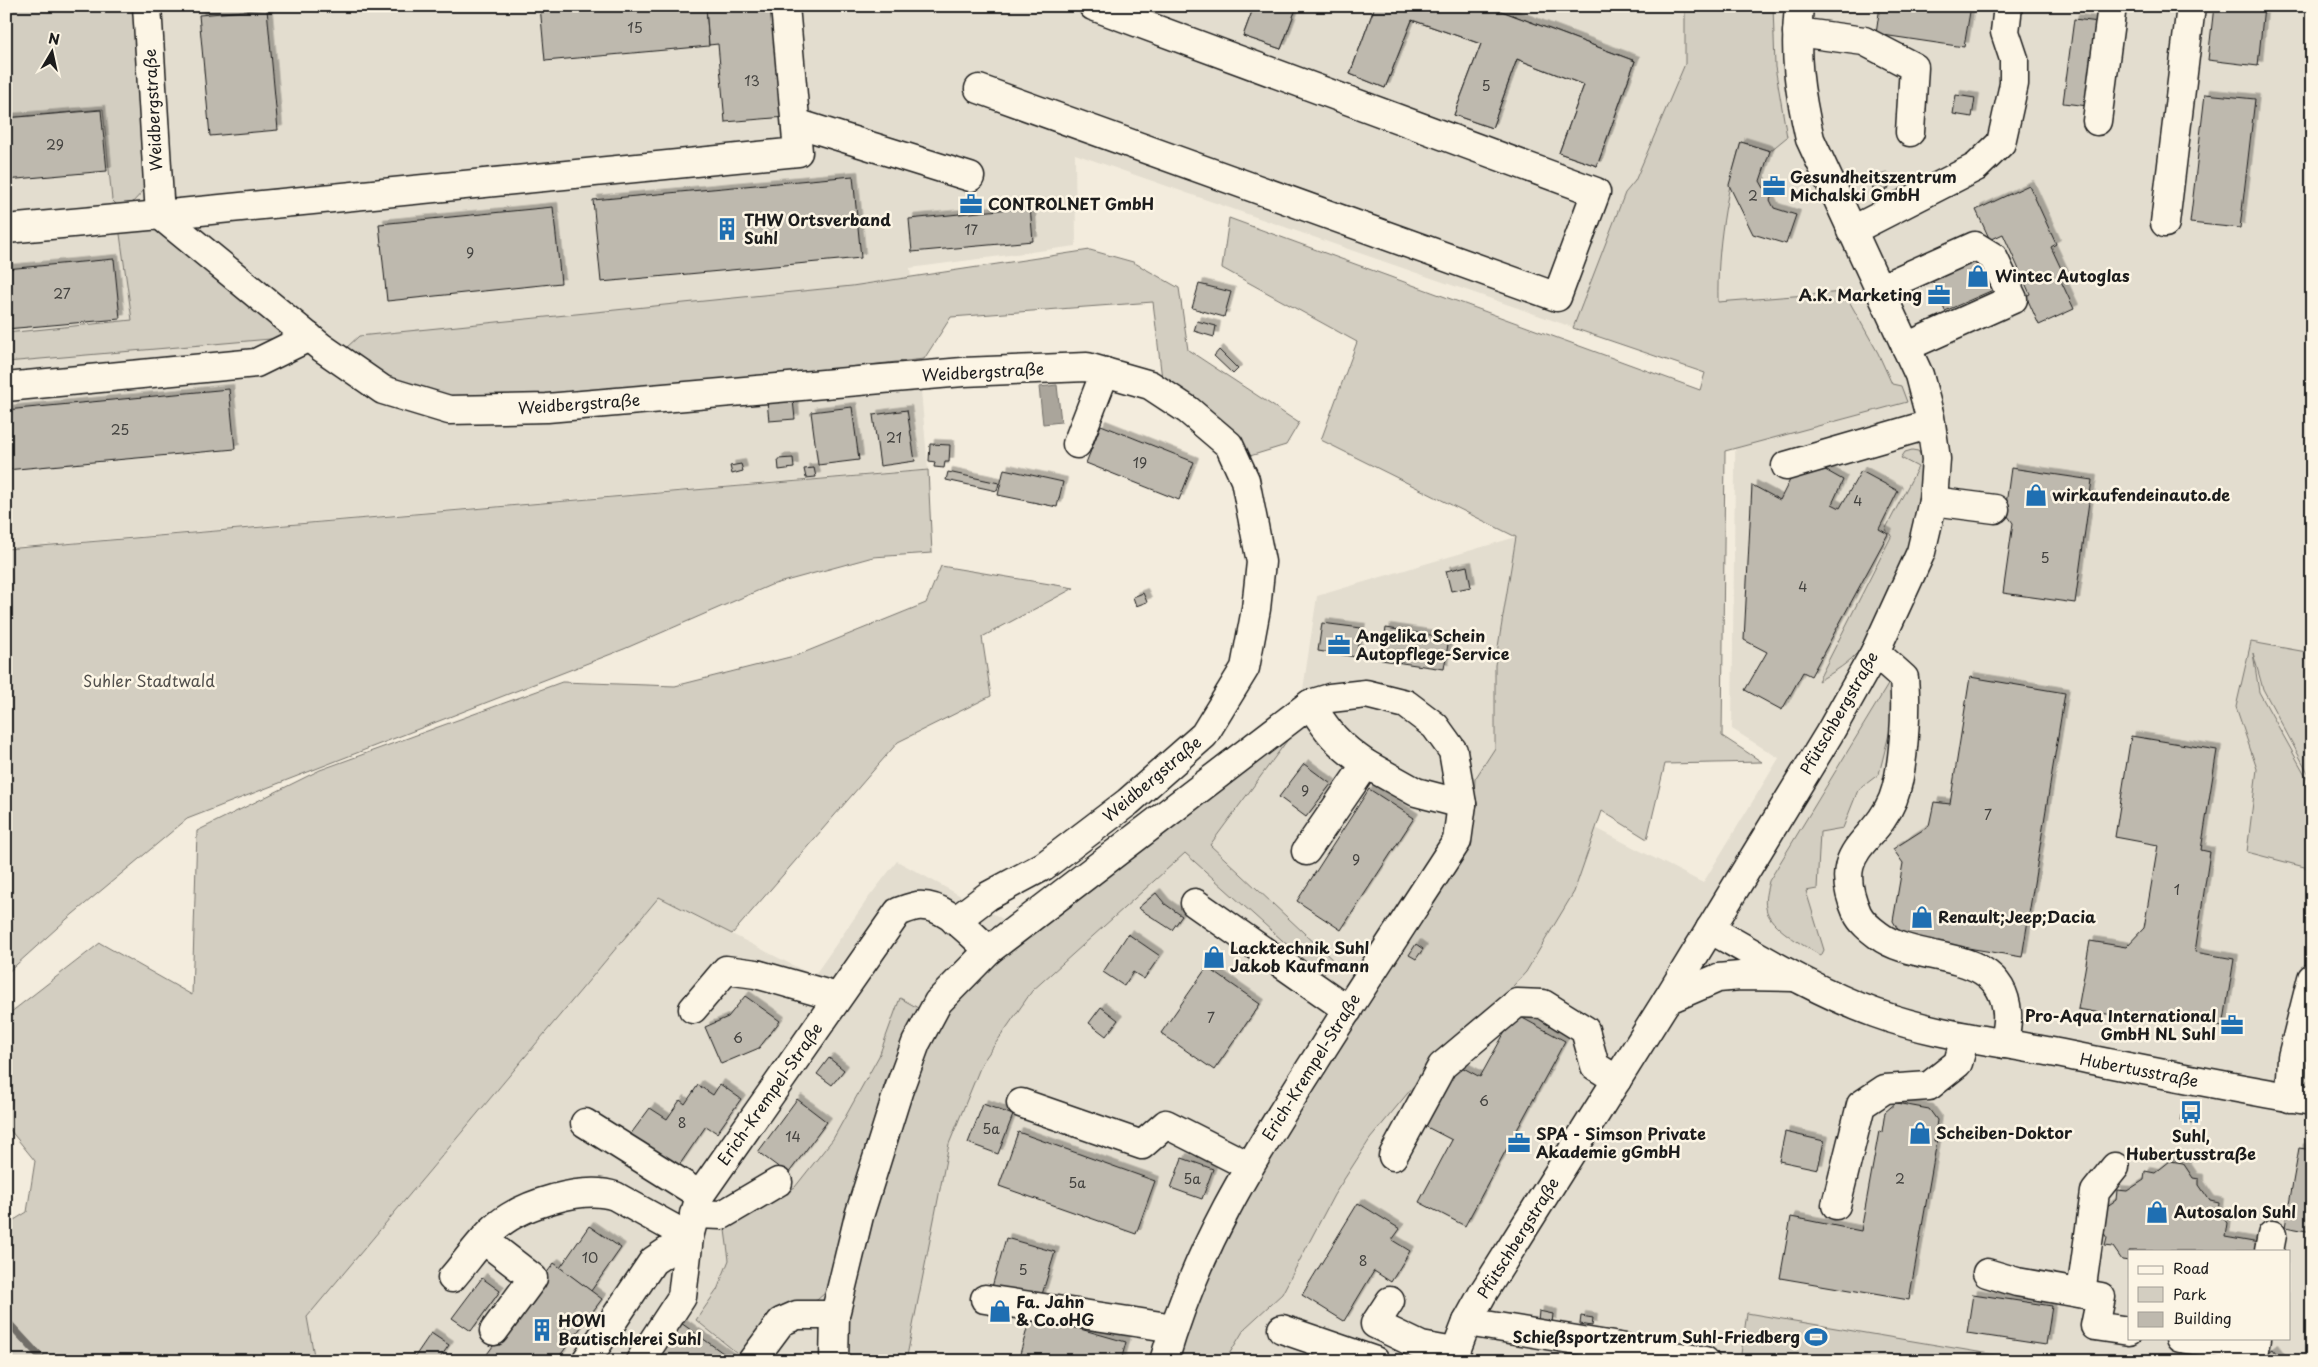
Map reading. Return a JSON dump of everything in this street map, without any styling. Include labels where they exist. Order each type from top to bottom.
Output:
[{"type":"street","name":"Weidbergstraße","points":[[147,6],[160,215],[309,337],[383,390],[449,410],[547,408],[963,372],[1087,367],[1150,385],[1188,410],[1229,445],[1245,480],[1260,562],[1256,609],[1245,668],[1204,735],[1149,784],[1044,866],[988,896],[955,921]]},
{"type":"street","points":[[6,229],[798,152],[785,6]]},
{"type":"street","points":[[979,89],[1557,297],[1596,192],[1093,6]]},
{"type":"street","points":[[1851,231],[1976,167],[2001,143],[2014,84],[2014,59],[2005,32],[2008,6]]},
{"type":"street","points":[[2097,121],[2112,6]]},
{"type":"street","points":[[2165,223],[2191,6]]},
{"type":"street","points":[[1798,19],[1864,41],[1914,67],[1910,132]]},
{"type":"street","name":"Pfütschbergstraße","points":[[1453,1356],[1467,1322],[1667,1000],[1824,742],[1875,652],[1921,552],[1933,501],[1936,459],[1931,424],[1919,375],[1810,139],[1801,101],[1796,66],[1798,19]]},
{"type":"street","points":[[796,123],[970,177]]},
{"type":"street","points":[[1879,290],[1975,246],[1993,257],[2013,299],[1906,347]]},
{"type":"street","points":[[6,387],[256,363],[309,337]]},
{"type":"street","points":[[1077,444],[1104,372]]},
{"type":"street","points":[[1786,466],[1931,424]]},
{"type":"street","points":[[1933,501],[1994,509]]},
{"type":"street","points":[[1875,652],[1904,678],[1906,706],[1898,780],[1893,799],[1882,819],[1855,851],[1848,868],[1850,888],[1858,914],[1868,928],[1884,940],[1919,954],[1969,963],[1982,969],[1994,980],[2004,997],[2007,1014],[2004,1044]]},
{"type":"street","name":"Erich-Krempel-Straße","points":[[834,1361],[835,1315],[859,1216],[898,1092],[916,1043],[938,1002],[989,950],[1310,704],[1330,698],[1366,694],[1406,704],[1435,726],[1452,750],[1462,804],[1457,841],[1248,1166],[1200,1258],[1164,1361]]},
{"type":"street","points":[[1310,704],[1328,732],[1342,748],[1366,764],[1416,792],[1462,804]]},
{"type":"street","points":[[1306,851],[1366,764]]},
{"type":"street","points":[[1195,903],[1348,1010]]},
{"type":"street","name":"Erich-Krempel-Straße","points":[[586,1361],[653,1261],[694,1215],[838,997],[898,912],[918,906],[936,908],[955,921],[989,950]]},
{"type":"street","name":"Hubertusstraße","points":[[1710,929],[1796,977],[1875,1014],[1922,1028],[2301,1099]]},
{"type":"street","points":[[693,1009],[726,970],[756,974],[838,997]]},
{"type":"street","name":"Hubertusstraße","points":[[1667,1000],[1718,978],[1740,976],[1796,977]]},
{"type":"street","points":[[2301,1099],[2292,1057],[2312,978]]},
{"type":"street","points":[[1392,1156],[1442,1066],[1517,1003],[1543,1004],[1585,1030],[1595,1066],[1617,1080]]},
{"type":"street","points":[[1836,1205],[1860,1105],[1885,1089],[1929,1086],[1958,1063],[1965,1037]]},
{"type":"street","points":[[1021,1102],[1142,1145],[1166,1124],[1248,1166]]},
{"type":"street","points":[[585,1123],[694,1215]]},
{"type":"street","points":[[2081,1293],[2095,1192],[2115,1167]]},
{"type":"street","points":[[452,1278],[495,1228],[512,1215],[574,1194],[603,1192],[694,1215],[722,1215],[778,1182]]},
{"type":"street","points":[[640,1361],[682,1297],[694,1215]]},
{"type":"street","points":[[484,1240],[533,1278],[494,1331]]},
{"type":"street","points":[[1987,1273],[2016,1282],[2101,1297],[2095,1326],[2128,1331]]},
{"type":"street","points":[[985,1299],[1174,1328]]},
{"type":"street","points":[[1390,1301],[1375,1324],[1421,1346],[1453,1356]]},
{"type":"street","points":[[752,1361],[781,1322],[797,1314],[835,1315]]},
{"type":"street","points":[[1467,1322],[1705,1361]]},
{"type":"street","points":[[1282,1329],[1375,1361]]},
{"type":"street","points":[[2192,1340],[2255,1350],[2257,1340]]},
{"type":"shaded area","points":[[6,6],[2312,6],[2312,1361],[804,1361],[803,1350],[794,1361],[315,1361],[307,1317],[659,897],[814,976],[869,897],[897,861],[1023,930],[1298,723],[1317,596],[1516,537],[1495,665],[1494,776],[1703,883],[1779,758],[1732,729],[1736,384],[1075,154],[1076,246],[910,268],[928,469],[6,548]]},
{"type":"shaded area","points":[[1057,385],[1061,422],[1043,424],[1039,387]]},
{"type":"green space","points":[[6,6],[139,6],[146,188],[131,204],[118,206],[112,200],[103,109],[6,118]]},
{"type":"green space","points":[[1685,6],[1773,6],[1775,67],[1787,137],[1770,151],[1741,142],[1731,181],[1721,241],[1718,302],[1844,292],[1878,353],[1892,384],[1901,386],[1907,402],[1725,451],[1722,736],[1762,762],[1665,764],[1647,839],[1602,811],[1574,892],[1526,972],[1477,1025],[1421,1077],[1370,1139],[1334,1195],[1282,1294],[1245,1328],[1225,1361],[1176,1361],[1189,1322],[1224,1238],[1267,1158],[1442,891],[1472,832],[1475,779],[1495,748],[1495,665],[1516,537],[1321,440],[1357,342],[1222,268],[1229,218],[1700,390],[1705,373],[1573,328],[1625,193],[1635,181],[1685,64]]},
{"type":"green space","points":[[156,225],[282,324],[282,338],[6,362],[6,333],[132,320],[119,227]]},
{"type":"green space","points":[[1090,250],[1133,262],[1179,288],[1188,350],[1299,423],[1286,445],[1250,456],[1231,434],[1162,379],[1153,302],[951,317],[924,359],[517,403],[440,399],[392,382],[346,348],[359,336],[852,286]]},
{"type":"green space","points":[[1918,451],[1924,467],[1923,491],[1908,550],[1896,580],[1883,609],[1861,648],[1847,663],[1818,681],[1892,535],[1885,530],[1918,467],[1901,458],[1905,452]]},
{"type":"green space","name":"Suhler Stadtwald","points":[[928,470],[932,553],[873,557],[771,585],[624,649],[187,819],[67,919],[6,974],[6,549]]},
{"type":"green space","points":[[941,566],[1074,588],[982,637],[991,696],[898,742],[732,934],[659,897],[307,1317],[315,1361],[6,1361],[6,1225],[27,1212],[35,1161],[6,1125],[6,1016],[100,943],[192,995],[197,831],[320,770],[562,682],[675,686],[798,655],[926,603]]},
{"type":"green space","points":[[2251,642],[2312,653],[2312,780],[2263,689],[2253,653],[2259,692],[2312,787],[2312,869],[2247,852],[2257,769],[2236,707]]},
{"type":"green space","points":[[1889,683],[1892,684],[1898,698],[1879,774],[1858,790],[1843,828],[1820,832],[1817,889],[1806,891],[1824,950],[1821,956],[1788,935],[1773,922],[1766,908],[1765,901],[1769,881]]},
{"type":"green space","points":[[1292,734],[1210,845],[1335,962],[1322,976],[1185,853],[1032,991],[982,1063],[949,1144],[906,1361],[840,1361],[845,1311],[910,1070],[946,1004],[1004,949]]},
{"type":"green space","points":[[900,998],[918,1008],[886,1079],[825,1293],[817,1300],[797,1305],[742,1357],[696,1320],[717,1290],[729,1260],[725,1230],[795,1187],[833,1139],[879,1056]]},
{"type":"green space","name":"Schießsportzentrum Suhl-Friedberg","points":[[1747,1313],[2031,1361],[1740,1361]]},
{"type":"building","points":[[540,6],[706,6],[709,46],[545,61]]},
{"type":"building","points":[[706,6],[776,6],[786,117],[725,122],[718,44],[709,45]]},
{"type":"building","points":[[1254,6],[1297,6],[1281,49],[1243,36]]},
{"type":"building","points":[[1254,6],[1297,6],[1281,49],[1243,36]]},
{"type":"building","points":[[1375,6],[1488,6],[1635,61],[1597,166],[1559,153],[1584,85],[1517,59],[1492,128],[1454,115],[1481,44],[1412,20],[1385,88],[1350,74]]},
{"type":"building","points":[[1375,6],[1488,6],[1635,61],[1597,166],[1559,153],[1584,85],[1517,59],[1492,128],[1454,115],[1481,44],[1412,20],[1385,88],[1350,74]]},
{"type":"building","points":[[1880,6],[1971,6],[1964,47],[1876,34]]},
{"type":"building","points":[[2214,6],[2264,6],[2258,66],[2208,60]]},
{"type":"building","points":[[267,9],[278,130],[210,136],[199,15]]},
{"type":"building","points":[[2074,19],[2099,22],[2088,106],[2063,103]]},
{"type":"building","points":[[2205,94],[2255,99],[2240,228],[2190,223]]},
{"type":"building","points":[[1956,95],[1975,98],[1972,117],[1953,114]]},
{"type":"building","points":[[101,110],[107,171],[6,180],[6,118]]},
{"type":"building","points":[[1741,142],[1770,151],[1760,181],[1765,190],[1774,192],[1770,200],[1774,208],[1796,215],[1786,244],[1753,234],[1729,185]]},
{"type":"building","name":"THW Ortsverband Suhl","points":[[853,176],[861,258],[601,282],[593,200]]},
{"type":"building","points":[[1882,176],[1889,188],[1877,195],[1870,183]]},
{"type":"building","points":[[2029,185],[2056,244],[2051,247],[2065,277],[2060,279],[2074,309],[2039,325],[2026,296],[2030,294],[2003,234],[1990,240],[1976,210]]},
{"type":"building","points":[[553,207],[561,283],[387,301],[379,224]]},
{"type":"building","points":[[1030,207],[1033,241],[912,252],[909,219]]},
{"type":"building","points":[[1979,255],[1993,290],[1945,311],[1930,275]]},
{"type":"building","points":[[114,259],[120,319],[6,329],[6,269]]},
{"type":"building","points":[[1199,284],[1231,292],[1224,317],[1192,308]]},
{"type":"building","points":[[1197,321],[1216,326],[1214,337],[1194,331]]},
{"type":"building","points":[[1219,350],[1238,369],[1233,374],[1214,356]]},
{"type":"building","points":[[229,389],[235,449],[6,470],[6,410]]},
{"type":"building","points":[[793,400],[795,419],[769,421],[767,401]]},
{"type":"building","points":[[852,407],[859,460],[818,465],[811,412]]},
{"type":"building","points":[[907,410],[915,461],[880,466],[873,415]]},
{"type":"building","points":[[1101,425],[1194,462],[1179,500],[1086,463]]},
{"type":"building","points":[[930,444],[950,445],[949,462],[945,462],[944,468],[934,467],[935,462],[929,461]]},
{"type":"building","points":[[793,458],[794,468],[779,470],[778,459]]},
{"type":"building","points":[[741,464],[743,471],[732,474],[730,466]]},
{"type":"building","points":[[1820,467],[1843,480],[1832,504],[1840,508],[1861,471],[1898,491],[1879,529],[1888,534],[1811,676],[1803,672],[1782,710],[1745,690],[1767,652],[1744,640],[1752,485],[1780,500],[1792,476]]},
{"type":"building","points":[[814,468],[816,477],[806,478],[804,469]]},
{"type":"building","points":[[2011,468],[2092,480],[2075,603],[2003,593],[2013,523],[2005,512]]},
{"type":"building","points":[[1004,469],[1063,482],[1057,507],[998,495]]},
{"type":"building","points":[[948,472],[999,483],[997,491],[946,480]]},
{"type":"building","points":[[1467,566],[1471,587],[1451,591],[1446,571]]},
{"type":"building","points":[[1143,593],[1147,602],[1136,606],[1133,597]]},
{"type":"building","points":[[1322,623],[1361,628],[1356,657],[1318,651]]},
{"type":"building","points":[[1386,628],[1449,638],[1444,669],[1381,660]]},
{"type":"building","points":[[1970,677],[2065,693],[2022,957],[1902,937],[1893,921],[1903,863],[1893,849],[1929,826],[1934,802],[1950,804]]},
{"type":"building","points":[[2131,736],[2217,750],[2201,850],[2210,852],[2195,952],[2234,959],[2223,1027],[2142,1014],[2141,1020],[2078,1009],[2090,941],[2126,947],[2144,928],[2158,845],[2115,837]]},
{"type":"building","points":[[1304,764],[1331,784],[1306,817],[1279,797]]},
{"type":"building","points":[[1369,789],[1414,818],[1341,930],[1297,901]]},
{"type":"building","points":[[1156,893],[1165,904],[1182,916],[1172,930],[1138,908]]},
{"type":"building","points":[[1128,934],[1160,956],[1144,979],[1133,972],[1124,986],[1103,972]]},
{"type":"building","points":[[1416,944],[1423,949],[1416,959],[1409,955]]},
{"type":"building","points":[[1207,967],[1260,1004],[1214,1070],[1161,1033]]},
{"type":"building","points":[[745,996],[780,1021],[759,1048],[721,1064],[705,1027],[728,1017]]},
{"type":"building","points":[[1101,1007],[1118,1020],[1106,1036],[1089,1023]]},
{"type":"building","points":[[1515,1014],[1565,1041],[1465,1226],[1419,1202],[1452,1140],[1423,1125],[1456,1064],[1480,1077]]},
{"type":"building","points":[[829,1058],[844,1070],[832,1085],[817,1074]]},
{"type":"building","points":[[720,1084],[741,1099],[717,1133],[706,1126],[678,1167],[627,1139],[650,1108],[667,1119],[680,1100],[685,1104],[698,1085],[713,1095]]},
{"type":"building","points":[[797,1099],[827,1122],[788,1174],[758,1152]]},
{"type":"building","points":[[1896,1103],[1929,1109],[1937,1120],[1934,1141],[1937,1141],[1909,1300],[1780,1278],[1791,1217],[1861,1231],[1879,1131],[1882,1132],[1885,1112]]},
{"type":"building","points":[[983,1104],[1013,1115],[998,1154],[968,1143]]},
{"type":"building","points":[[2181,1115],[2195,1117],[2194,1123],[2180,1121]]},
{"type":"building","points":[[1018,1132],[1155,1181],[1136,1234],[999,1186]]},
{"type":"building","points":[[1785,1132],[1824,1141],[1818,1169],[1779,1161]]},
{"type":"building","points":[[2299,1148],[2312,1150],[2312,1232],[2285,1227]]},
{"type":"building","points":[[1182,1158],[1213,1169],[1202,1199],[1171,1188]]},
{"type":"building","points":[[2170,1161],[2183,1163],[2193,1178],[2199,1179],[2199,1185],[2210,1201],[2219,1203],[2218,1211],[2227,1223],[2225,1237],[2259,1243],[2258,1250],[2128,1250],[2128,1261],[2122,1260],[2113,1247],[2105,1246],[2107,1238],[2098,1224],[2100,1211],[2116,1200],[2117,1190],[2127,1191],[2144,1180],[2145,1171],[2155,1173]]},
{"type":"building","points":[[1358,1203],[1400,1229],[1392,1240],[1410,1251],[1391,1282],[1374,1271],[1344,1321],[1302,1295]]},
{"type":"building","points":[[589,1226],[621,1248],[591,1291],[560,1268]]},
{"type":"building","points":[[1006,1238],[1055,1252],[1040,1301],[992,1287]]},
{"type":"building","name":"HOWI Bautischlerei Suhl","points":[[554,1263],[602,1299],[556,1361],[482,1361]]},
{"type":"building","points":[[482,1278],[500,1291],[471,1331],[452,1318]]},
{"type":"building","points":[[1973,1294],[2052,1306],[2046,1345],[1967,1333]]},
{"type":"building","points":[[1539,1311],[1553,1314],[1552,1323],[1538,1321]]},
{"type":"building","points":[[1031,1315],[1126,1342],[1121,1361],[1018,1361]]},
{"type":"building","points":[[1581,1316],[1593,1318],[1592,1326],[1580,1324]]},
{"type":"building","points":[[681,1323],[730,1358],[728,1361],[653,1361]]},
{"type":"building","points":[[431,1333],[449,1345],[438,1361],[419,1361],[414,1358]]},
{"type":"building","points":[[2273,1349],[2282,1361],[2260,1361],[2259,1359]]},
{"type":"waterway","points":[[6,1320],[44,1361]]},
{"type":"place","name":"Gesundheitszentrum Michalski GmbH","points":[[1774,186]]},
{"type":"place","name":"CONTROLNET GmbH","points":[[971,204]]},
{"type":"place","name":"THW Ortsverband Suhl","points":[[727,229]]},
{"type":"place","name":"Wintec Autoglas","points":[[1978,276]]},
{"type":"place","name":"A.K. Marketing","points":[[1939,295]]},
{"type":"place","name":"wirkaufendeinauto.de","points":[[2036,495]]},
{"type":"place","name":"Angelika Schein Autopflege-Service","points":[[1339,645]]},
{"type":"place","name":"Renault;Jeep;Dacia","points":[[1922,917]]},
{"type":"place","name":"Lacktechnik Suhl Jakob Kaufmann","points":[[1214,957]]},
{"type":"place","name":"Pro-Aqua International GmbH NL Suhl","points":[[2232,1025]]},
{"type":"place","name":"Suhl, Hubertusstraße","points":[[2191,1112]]},
{"type":"place","name":"Scheiben-Doktor","points":[[1920,1133]]},
{"type":"place","name":"SPA - Simson Private Akademie gGmbH","points":[[1519,1143]]},
{"type":"place","name":"Autosalon Suhl","points":[[2157,1212]]},
{"type":"place","name":"Fa. Jahn & Co.oHG","points":[[1000,1311]]},
{"type":"place","name":"HOWI Bautischlerei Suhl","points":[[542,1330]]},
{"type":"place","name":"Schießsportzentrum Suhl-Friedberg","points":[[1816,1337]]}]
